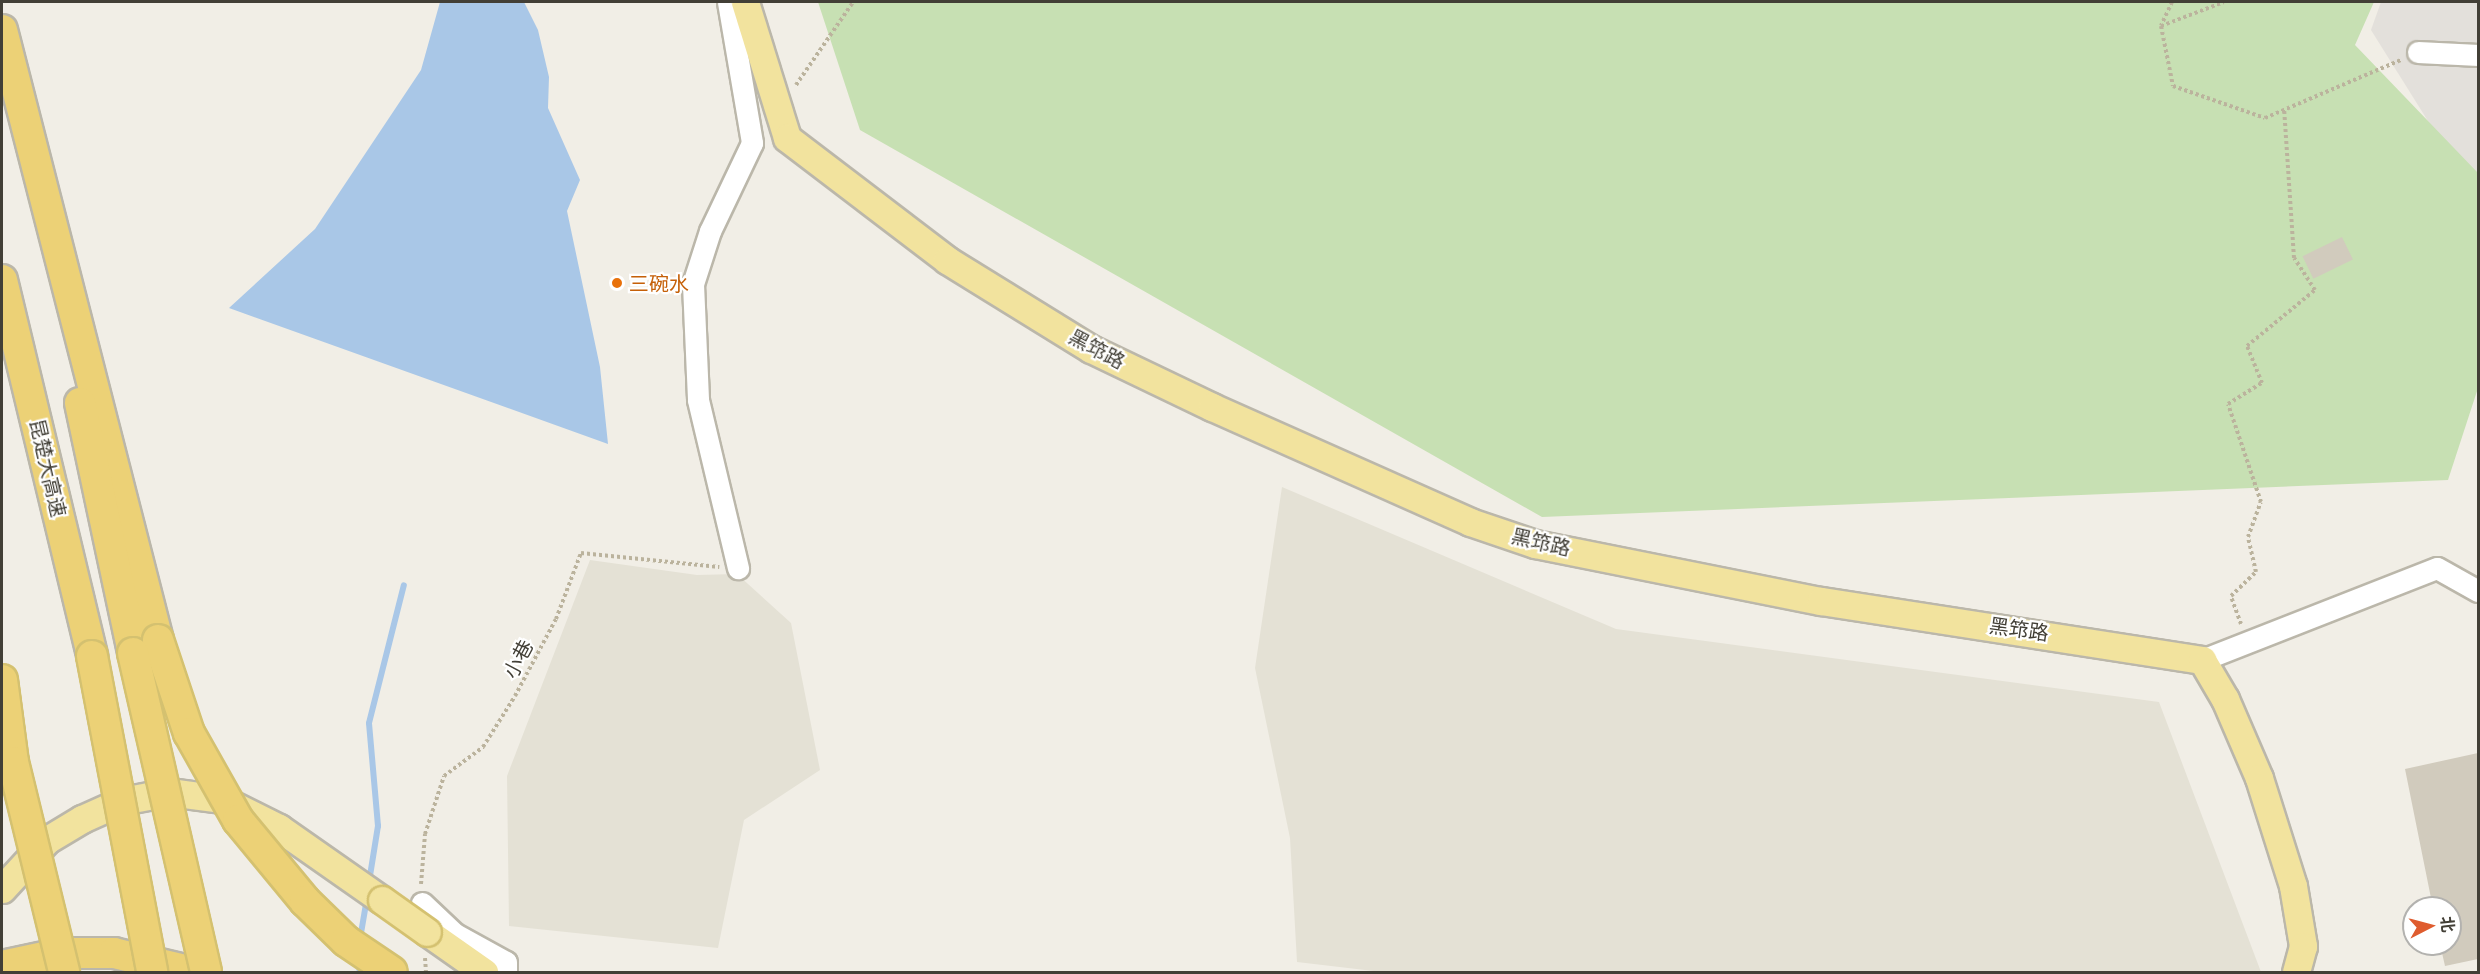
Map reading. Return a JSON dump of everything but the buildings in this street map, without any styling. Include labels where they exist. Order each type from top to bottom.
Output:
[{"type":"highway","points":[[2,30],[146,646],[207,972]]},
{"type":"highway","points":[[2,60],[146,646],[220,791],[273,865],[346,941],[380,972]]},
{"type":"highway","name":"昆楚大高速","points":[[2,280],[92,656],[152,972]]},
{"type":"highway","points":[[2,680],[13,762],[64,972]]},
{"type":"highway","points":[[346,941],[392,972]]},
{"type":"highway","points":[[2,966],[62,953],[114,952],[193,972]]},
{"type":"main road","name":"黑筇路","points":[[745,2],[777,113],[787,138],[833,176],[947,260],[1092,348],[1470,522],[1535,544],[1821,601],[2202,660]]},
{"type":"main road","points":[[2202,660],[2225,699],[2259,778],[2293,886],[2303,946],[2296,972]]},
{"type":"main road","points":[[2,889],[47,840],[82,819],[122,801],[169,792],[221,799],[279,828],[484,972]]},
{"type":"street","points":[[728,2],[752,143],[710,231],[693,284],[698,400],[738,567]]},
{"type":"street","points":[[2418,52],[2478,55]]},
{"type":"street","points":[[2202,660],[2248,645],[2436,568],[2478,591]]},
{"type":"street","points":[[422,903],[454,934],[506,962],[506,972]]},
{"type":"path","points":[[777,113],[853,2]]},
{"type":"path","points":[[2172,2],[2161,26],[2173,86],[2265,118],[2418,52]]},
{"type":"path","points":[[2161,26],[2224,2]]},
{"type":"path","points":[[2248,645],[2231,596],[2256,572],[2248,537],[2262,502],[2228,404],[2262,383],[2247,346],[2315,291],[2294,258],[2284,109]]},
{"type":"path","name":"小巷","points":[[422,903],[419,864],[444,776],[483,747],[515,696],[556,619],[581,553],[738,567]]},
{"type":"shaded area","points":[[2381,2],[2478,2],[2478,201],[2371,30]]},
{"type":"shaded area","points":[[1282,487],[1616,629],[2159,702],[2261,972],[1382,972],[1297,962],[1290,838],[1255,668]]},
{"type":"shaded area","points":[[590,560],[697,575],[737,574],[791,623],[820,770],[744,820],[718,948],[509,926],[507,776]]},
{"type":"green space","points":[[818,2],[2374,2],[2355,45],[2478,173],[2478,388],[2448,480],[1542,517],[860,130]]},
{"type":"water","name":"三碗水","points":[[440,2],[524,2],[538,30],[549,77],[548,108],[580,180],[567,211],[600,367],[608,444],[229,308],[315,229],[421,70]]},
{"type":"waterway","points":[[369,882],[378,826],[369,723],[404,585]]},
{"type":"waterway","points":[[360,939],[367,898]]},
{"type":"waterway","points":[[358,960],[360,972]]},
{"type":"place","name":"三碗水","points":[[617,283]]}]
